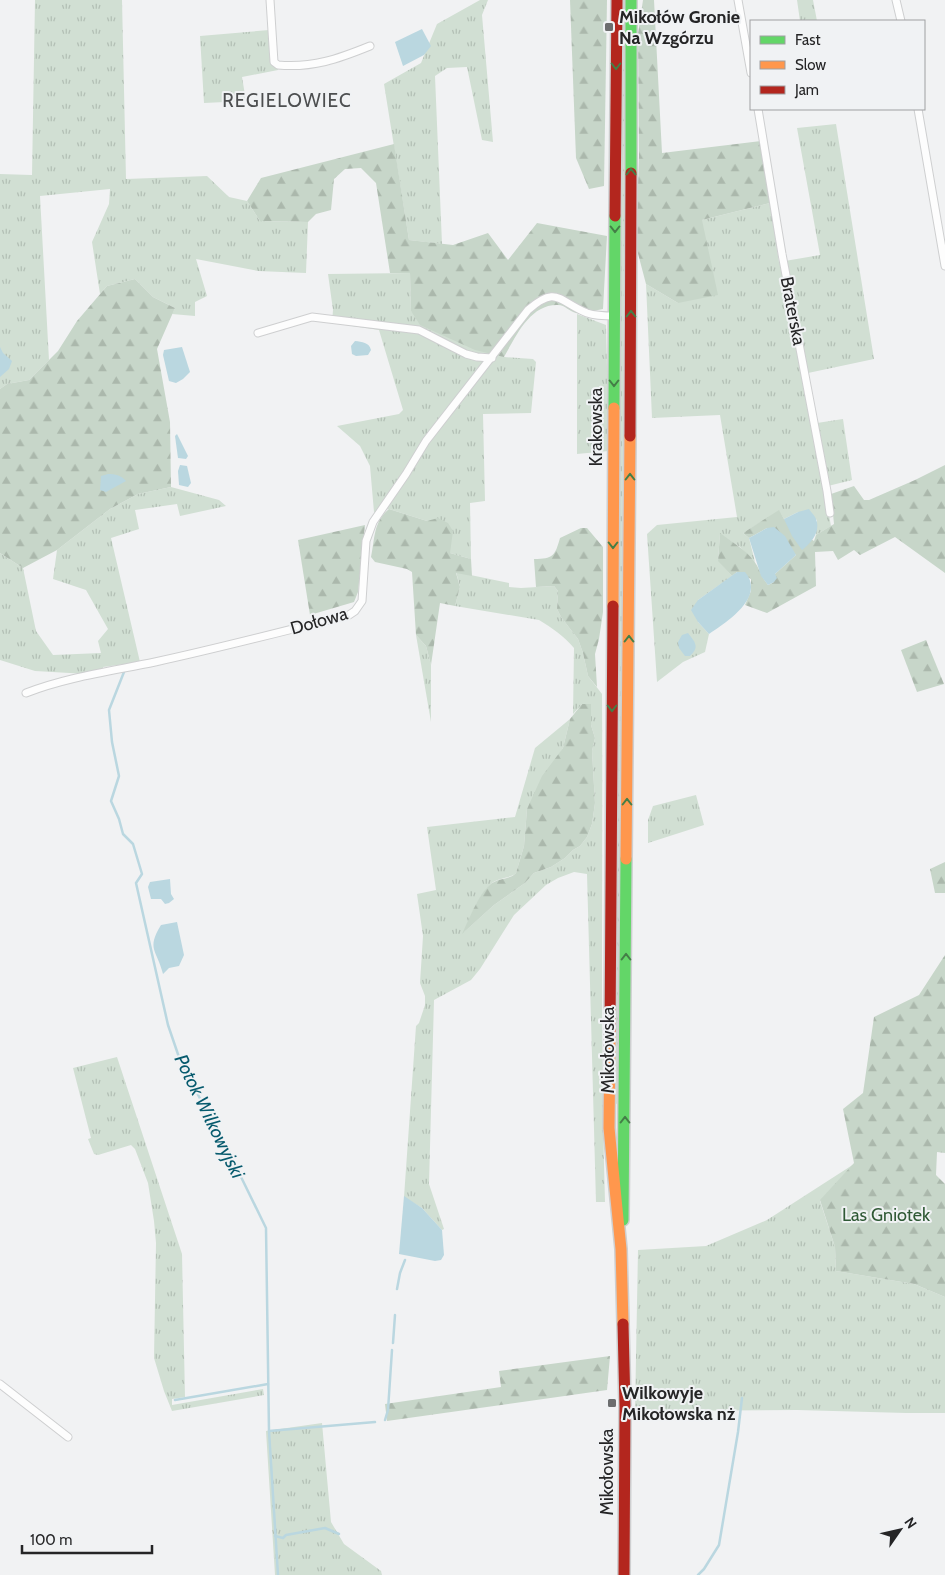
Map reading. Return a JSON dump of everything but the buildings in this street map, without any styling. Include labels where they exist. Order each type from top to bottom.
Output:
[{"type":"main road","name":"Krakowska","points":[[611,855],[616,0]]},
{"type":"main road","name":"Krakowska","points":[[627,851],[631,0]]},
{"type":"main road","name":"Mikołowska","points":[[621,1249],[624,1215],[627,851]]},
{"type":"main road","name":"Mikołowska","points":[[611,855],[609,1128],[621,1249],[625,1407],[624,1575]]},
{"type":"street","points":[[270,0],[272,48],[274,62],[278,65],[323,63],[339,59],[370,46]]},
{"type":"street","points":[[738,0],[750,67]]},
{"type":"street","points":[[896,0],[901,20]]},
{"type":"street","name":"Braterska","points":[[758,110],[782,254],[830,513]]},
{"type":"street","points":[[918,110],[945,266]]},
{"type":"street","name":"Dołowa","points":[[26,694],[46,686],[102,672],[202,652],[349,615],[355,611],[362,601],[366,541],[373,522],[426,441],[528,310],[539,300],[549,296],[557,297],[597,316],[615,316]]},
{"type":"street","points":[[258,333],[312,317],[419,330],[466,354],[492,358]]},
{"type":"street","points":[[0,1384],[68,1437]]},
{"type":"green space","points":[[35,0],[122,0],[126,179],[207,176],[229,197],[247,201],[260,221],[308,222],[306,273],[258,271],[196,259],[207,296],[195,302],[195,316],[172,314],[175,308],[153,297],[135,279],[107,286],[100,294],[92,242],[109,204],[110,189],[40,196],[49,360],[29,380],[7,384],[0,389],[0,174],[32,175]]},
{"type":"green space","points":[[480,0],[488,0],[482,15],[493,142],[482,140],[467,67],[447,68],[435,76],[442,244],[409,240],[384,84],[421,63],[437,24]]},
{"type":"green space","points":[[570,0],[607,0],[604,186],[589,189],[576,158]]},
{"type":"green space","points":[[622,0],[625,0],[620,1103],[616,1104]]},
{"type":"green space","points":[[643,0],[654,0],[662,153],[761,141],[770,203],[702,220],[718,295],[678,303],[646,284],[636,246],[639,156],[638,34]]},
{"type":"green space","points":[[797,0],[813,0],[817,20],[800,20]]},
{"type":"green space","points":[[269,30],[278,70],[242,77],[246,101],[204,103],[200,36]]},
{"type":"green space","points":[[836,124],[874,359],[808,373],[817,423],[843,419],[852,480],[824,487],[831,526],[816,535],[817,520],[798,512],[784,519],[779,511],[743,533],[749,538],[755,562],[740,547],[720,534],[718,560],[732,576],[698,600],[698,622],[709,634],[705,652],[683,662],[657,682],[647,534],[657,525],[737,517],[720,415],[652,418],[646,284],[678,303],[702,220],[770,203],[779,262],[820,255],[797,128]]},
{"type":"green space","points":[[394,144],[409,240],[453,245],[488,233],[508,260],[537,223],[607,236],[603,309],[579,313],[561,305],[548,306],[532,315],[525,323],[504,357],[475,350],[420,325],[411,311],[410,273],[390,273],[376,183],[361,168],[345,169],[334,179],[331,210],[316,214],[308,222],[260,221],[247,201],[261,178]]},
{"type":"green space","points":[[410,273],[411,311],[504,357],[533,359],[536,362],[531,413],[483,414],[485,501],[470,503],[471,559],[450,553],[450,548],[433,521],[427,521],[389,509],[374,512],[370,466],[360,446],[337,426],[399,414],[403,410],[379,330],[332,323],[333,310],[328,274]]},
{"type":"green space","points":[[135,279],[153,297],[175,308],[157,349],[170,422],[171,487],[138,494],[110,509],[57,550],[23,568],[0,553],[0,389],[7,384],[29,380],[58,351],[77,321],[107,286]]},
{"type":"green space","points":[[577,314],[606,325],[609,451],[577,454]]},
{"type":"green space","points":[[945,465],[945,573],[895,537],[860,555],[854,550],[838,560],[833,551],[815,552],[816,586],[767,613],[745,605],[751,591],[751,579],[737,572],[732,576],[718,561],[720,533],[750,557],[768,585],[774,582],[775,574],[796,555],[767,528],[749,538],[743,533],[779,510],[784,519],[814,541],[816,535],[834,524],[831,494],[854,486],[864,500],[869,500]]},
{"type":"green space","points":[[171,487],[219,500],[226,506],[180,516],[177,504],[135,510],[139,529],[111,538],[140,662],[103,667],[104,675],[35,671],[0,660],[0,553],[23,568],[36,631],[53,655],[101,653],[98,641],[108,629],[86,590],[53,579],[57,550],[110,509],[138,494]]},
{"type":"green space","points":[[389,509],[427,521],[438,518],[448,523],[453,531],[450,553],[471,559],[472,576],[456,573],[460,587],[455,606],[440,603],[431,665],[426,646],[416,635],[412,572],[407,569],[375,562],[371,557],[377,525]]},
{"type":"green space","points":[[365,525],[358,592],[354,602],[310,615],[298,540]]},
{"type":"green space","points":[[581,528],[587,528],[603,547],[603,612],[595,654],[597,687],[588,676],[578,639],[557,609],[558,591],[554,586],[536,587],[534,559],[549,557],[555,553],[560,538]]},
{"type":"green space","points":[[456,572],[509,583],[509,587],[554,586],[558,591],[557,609],[578,639],[588,676],[602,694],[602,1012],[605,1202],[596,1202],[587,874],[574,872],[546,885],[514,915],[471,980],[434,1000],[429,1184],[444,1229],[442,1230],[422,1208],[404,1197],[416,1026],[419,1023],[425,1005],[425,996],[420,983],[423,936],[417,894],[436,890],[427,827],[515,817],[535,748],[570,719],[563,748],[527,809],[524,846],[516,873],[494,882],[486,889],[475,906],[464,932],[494,905],[525,883],[534,873],[551,867],[580,846],[587,837],[592,824],[595,803],[592,751],[595,738],[591,725],[591,704],[582,704],[573,714],[574,648],[558,632],[539,620],[455,606],[460,587]]},
{"type":"green space","points":[[416,635],[426,646],[431,665],[431,722]]},
{"type":"green space","points":[[926,640],[944,684],[917,692],[901,650]]},
{"type":"green space","points":[[582,704],[591,704],[591,725],[595,738],[592,751],[595,803],[592,824],[587,837],[580,846],[565,858],[551,867],[534,873],[525,883],[494,905],[462,934],[484,891],[494,882],[516,873],[524,846],[527,809],[542,776],[563,748],[570,719]]},
{"type":"green space","points":[[696,795],[704,825],[648,843],[648,820],[653,806]]},
{"type":"green space","points":[[945,862],[945,893],[935,893],[930,869]]},
{"type":"green space","name":"Las Gniotek","points":[[945,955],[945,1153],[937,1152],[936,1175],[945,1184],[945,1297],[914,1284],[836,1271],[835,1247],[820,1200],[854,1163],[843,1109],[863,1093],[874,1017],[919,995]]},
{"type":"green space","points":[[117,1057],[182,1254],[185,1397],[172,1399],[172,1405],[263,1389],[264,1395],[172,1411],[154,1358],[156,1243],[148,1183],[135,1149],[131,1145],[98,1155],[94,1154],[88,1139],[91,1138],[73,1068]]},
{"type":"green space","points":[[854,1164],[820,1201],[835,1247],[836,1271],[914,1284],[945,1297],[945,1413],[797,1410],[635,1411],[638,1250],[706,1246],[767,1220]]},
{"type":"green space","points":[[610,1356],[607,1390],[387,1421],[385,1404],[501,1387],[499,1371]]},
{"type":"green space","points":[[322,1423],[331,1522],[344,1544],[381,1571],[382,1575],[275,1575],[266,1431]]},
{"type":"water","points":[[422,29],[431,46],[424,55],[403,66],[395,42]]},
{"type":"water","points":[[355,341],[369,345],[371,350],[368,355],[356,356],[352,354],[351,346]]},
{"type":"water","points":[[0,347],[3,353],[12,361],[9,369],[0,377]]},
{"type":"water","points":[[182,347],[190,372],[176,383],[169,381],[163,355],[164,350]]},
{"type":"water","points":[[177,434],[188,456],[186,459],[178,458],[175,436]]},
{"type":"water","points":[[180,465],[187,466],[191,483],[188,487],[179,485],[178,471]]},
{"type":"water","points":[[108,474],[118,475],[126,481],[106,492],[100,490],[101,476]]},
{"type":"water","points":[[809,509],[816,519],[817,528],[812,541],[802,550],[792,536],[784,519]]},
{"type":"water","points":[[774,527],[785,536],[796,555],[775,574],[777,578],[768,585],[761,576],[749,538],[767,528]]},
{"type":"water","points":[[737,572],[745,572],[750,581],[751,591],[748,599],[734,616],[709,634],[698,622],[691,610],[698,600]]},
{"type":"water","points":[[688,633],[696,647],[690,656],[685,656],[679,648],[678,642],[682,635]]},
{"type":"water","points":[[170,879],[171,894],[174,899],[165,904],[161,899],[151,899],[148,887],[150,882]]},
{"type":"water","points":[[177,922],[184,955],[179,966],[169,968],[163,974],[154,950],[154,939],[161,925]]},
{"type":"water","points":[[404,1196],[422,1208],[442,1230],[444,1255],[441,1260],[435,1261],[399,1254]]},
{"type":"waterway","name":"Potok Wilkowyjski","points":[[124,672],[109,710],[112,742],[119,776],[111,801],[123,834],[133,844],[142,874],[136,883],[168,1025],[182,1066],[222,1138],[266,1228],[269,1431],[278,1575]]},
{"type":"waterway","points":[[397,1289],[405,1260]]},
{"type":"waterway","points":[[393,1343],[395,1315]]},
{"type":"waterway","points":[[385,1420],[388,1410],[392,1350]]},
{"type":"waterway","points":[[175,1400],[268,1384]]},
{"type":"waterway","points":[[698,1575],[719,1545],[742,1398]]},
{"type":"waterway","points":[[269,1431],[375,1422]]},
{"type":"waterway","points":[[275,1536],[283,1538],[286,1535],[325,1528],[339,1534]]},
{"type":"traffic: fast","points":[[631,0],[631,173]]},
{"type":"traffic: fast","points":[[614,408],[615,216]]},
{"type":"traffic: fast","points":[[623,1220],[626,859]]},
{"type":"traffic: slow","points":[[613,606],[614,408]]},
{"type":"traffic: slow","points":[[626,859],[630,436]]},
{"type":"traffic: slow","points":[[610,1030],[609,1128],[621,1249],[623,1324]]},
{"type":"traffic: jam","points":[[615,216],[617,0]]},
{"type":"traffic: jam","points":[[630,436],[631,173]]},
{"type":"traffic: jam","points":[[610,1030],[613,606]]},
{"type":"traffic: jam","points":[[623,1324],[625,1407],[624,1575]]},
{"type":"place","name":"Mikołów Gronie Na Wzgórzu","points":[[609,27]]},
{"type":"place","name":"Wilkowyje Mikołowska nż","points":[[612,1403]]},
{"type":"district","name":"REGIELOWIEC","points":[[287,100]]}]
